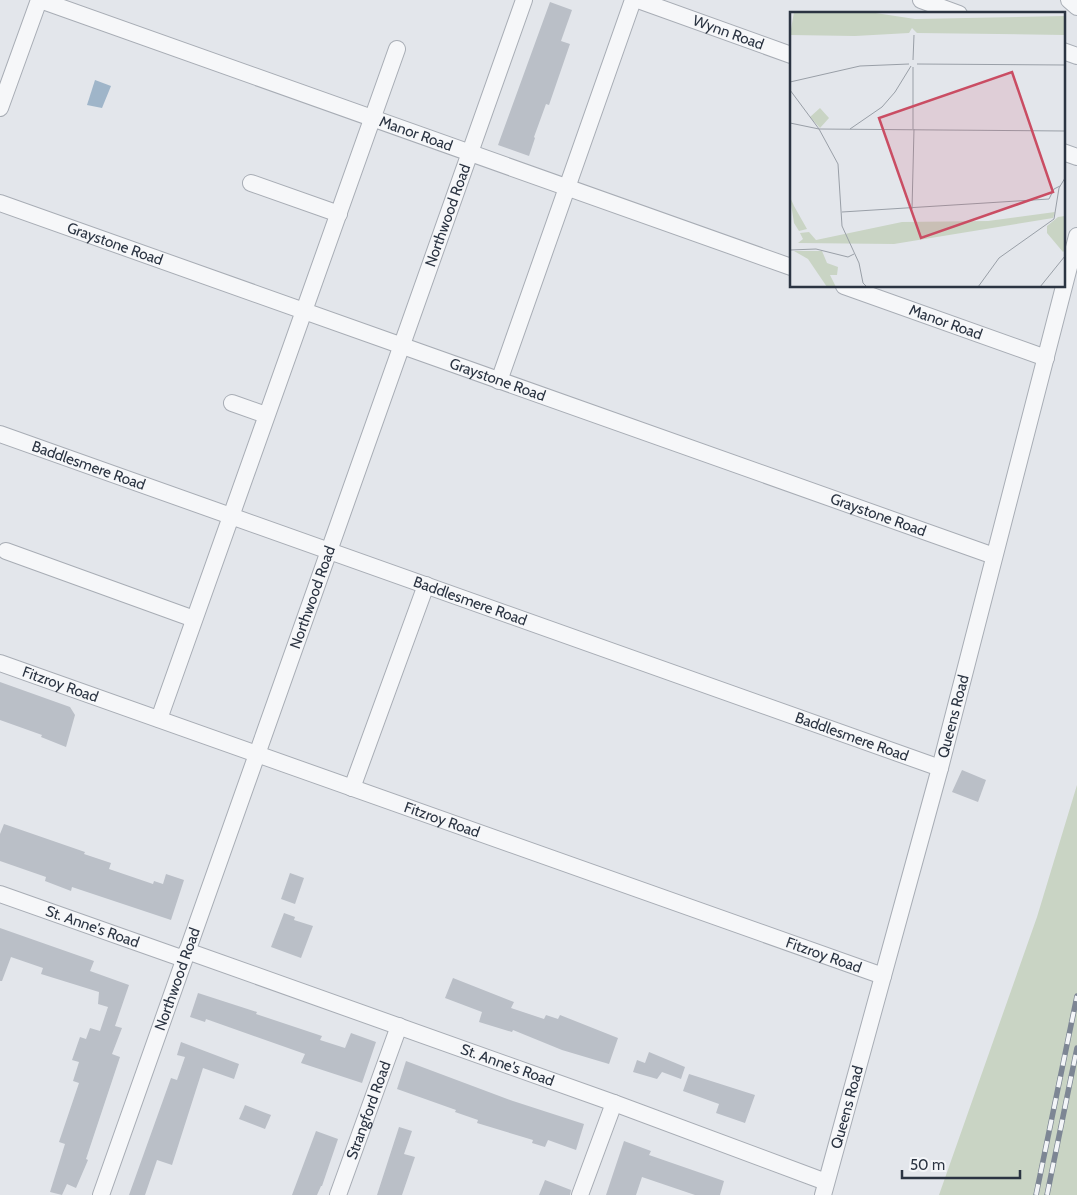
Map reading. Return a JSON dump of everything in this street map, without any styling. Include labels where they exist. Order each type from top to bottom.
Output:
[{"type":"street","points":[[0,108],[39,0]]},
{"type":"street","name":"Manor Road","points":[[39,0],[790,267]]},
{"type":"street","name":"Northwood Road","points":[[101,1195],[524,0]]},
{"type":"street","points":[[499,381],[633,0]]},
{"type":"street","name":"Wynn Road","points":[[638,0],[790,55]]},
{"type":"street","points":[[921,0],[954,12]]},
{"type":"street","points":[[1069,0],[1077,7]]},
{"type":"street","points":[[159,719],[397,49]]},
{"type":"street","points":[[1064,51],[1077,56]]},
{"type":"street","points":[[1064,152],[1077,157]]},
{"type":"street","points":[[251,183],[338,214]]},
{"type":"street","name":"Graystone Road","points":[[0,203],[994,556]]},
{"type":"street","name":"Queens Road","points":[[1064,287],[1077,236]]},
{"type":"street","name":"Manor Road","points":[[850,288],[1046,358]]},
{"type":"street","name":"Queens Road","points":[[824,1189],[940,768],[1034,397],[1064,288]]},
{"type":"street","points":[[232,403],[266,414]]},
{"type":"street","name":"Baddlesmere Road","points":[[0,434],[940,768]]},
{"type":"street","points":[[6,551],[194,619]]},
{"type":"street","points":[[352,788],[426,585]]},
{"type":"street","name":"Fitzroy Road","points":[[0,663],[883,976]]},
{"type":"street","name":"St. Anne's Road","points":[[0,894],[398,1026],[614,1103],[824,1189]]},
{"type":"street","name":"Strangford Road","points":[[338,1195],[398,1026]]},
{"type":"street","points":[[580,1195],[614,1103]]},
{"type":"green space","points":[[1077,785],[1077,1195],[939,1195],[1037,917]]},
{"type":"water","points":[[95,80],[111,86],[102,108],[87,105]]},
{"type":"building","points":[[550,2],[572,10],[561,41],[570,44],[549,105],[546,104],[529,156],[498,145]]},
{"type":"building","points":[[0,682],[70,707],[75,715],[66,747],[41,737],[42,735],[0,720]]},
{"type":"building","points":[[962,770],[986,780],[978,802],[952,792]]},
{"type":"building","points":[[4,824],[85,852],[84,854],[111,863],[109,869],[153,884],[154,881],[163,884],[166,874],[184,880],[171,920],[72,887],[71,891],[45,881],[46,877],[0,861],[0,834]]},
{"type":"building","points":[[290,873],[304,878],[295,904],[281,899]]},
{"type":"building","points":[[284,913],[295,917],[294,920],[313,926],[301,958],[271,947]]},
{"type":"building","points":[[0,928],[94,961],[90,971],[129,985],[115,1026],[122,1028],[112,1054],[120,1057],[86,1159],[88,1160],[76,1188],[67,1184],[62,1195],[50,1192],[65,1144],[59,1142],[79,1083],[73,1081],[79,1062],[72,1060],[80,1037],[86,1039],[90,1028],[100,1031],[108,1007],[98,1004],[99,992],[41,974],[43,968],[11,957],[2,981],[0,981]]},
{"type":"building","points":[[453,978],[514,1002],[511,1008],[544,1019],[546,1015],[558,1019],[560,1015],[618,1038],[609,1064],[562,1050],[513,1030],[512,1032],[479,1022],[482,1012],[445,998]]},
{"type":"building","points":[[198,993],[322,1036],[320,1040],[345,1048],[351,1033],[376,1042],[362,1083],[301,1063],[305,1054],[206,1019],[205,1022],[190,1017]]},
{"type":"building","points":[[181,1042],[239,1064],[234,1079],[203,1068],[172,1165],[157,1160],[145,1195],[129,1195],[171,1078],[177,1080],[185,1057],[177,1055]]},
{"type":"building","points":[[649,1052],[685,1067],[681,1079],[662,1072],[657,1079],[633,1072],[637,1060],[645,1063]]},
{"type":"building","points":[[406,1061],[513,1101],[584,1124],[576,1150],[548,1140],[545,1147],[532,1143],[533,1140],[477,1123],[478,1120],[455,1112],[456,1110],[397,1089]]},
{"type":"building","points":[[689,1074],[755,1095],[745,1123],[716,1113],[719,1104],[683,1091]]},
{"type":"building","points":[[245,1105],[271,1115],[265,1129],[239,1119]]},
{"type":"building","points":[[399,1127],[412,1131],[404,1154],[415,1157],[402,1195],[377,1195]]},
{"type":"building","points":[[316,1131],[338,1139],[322,1186],[317,1195],[292,1195]]},
{"type":"building","points":[[624,1141],[651,1151],[649,1155],[724,1181],[720,1195],[695,1195],[642,1177],[636,1195],[606,1195]]},
{"type":"building","points":[[545,1180],[571,1190],[570,1195],[539,1195]]},
{"type":"railway","points":[[1036,1195],[1077,996]]},
{"type":"railway","points":[[1047,1195],[1077,1048]]}]
